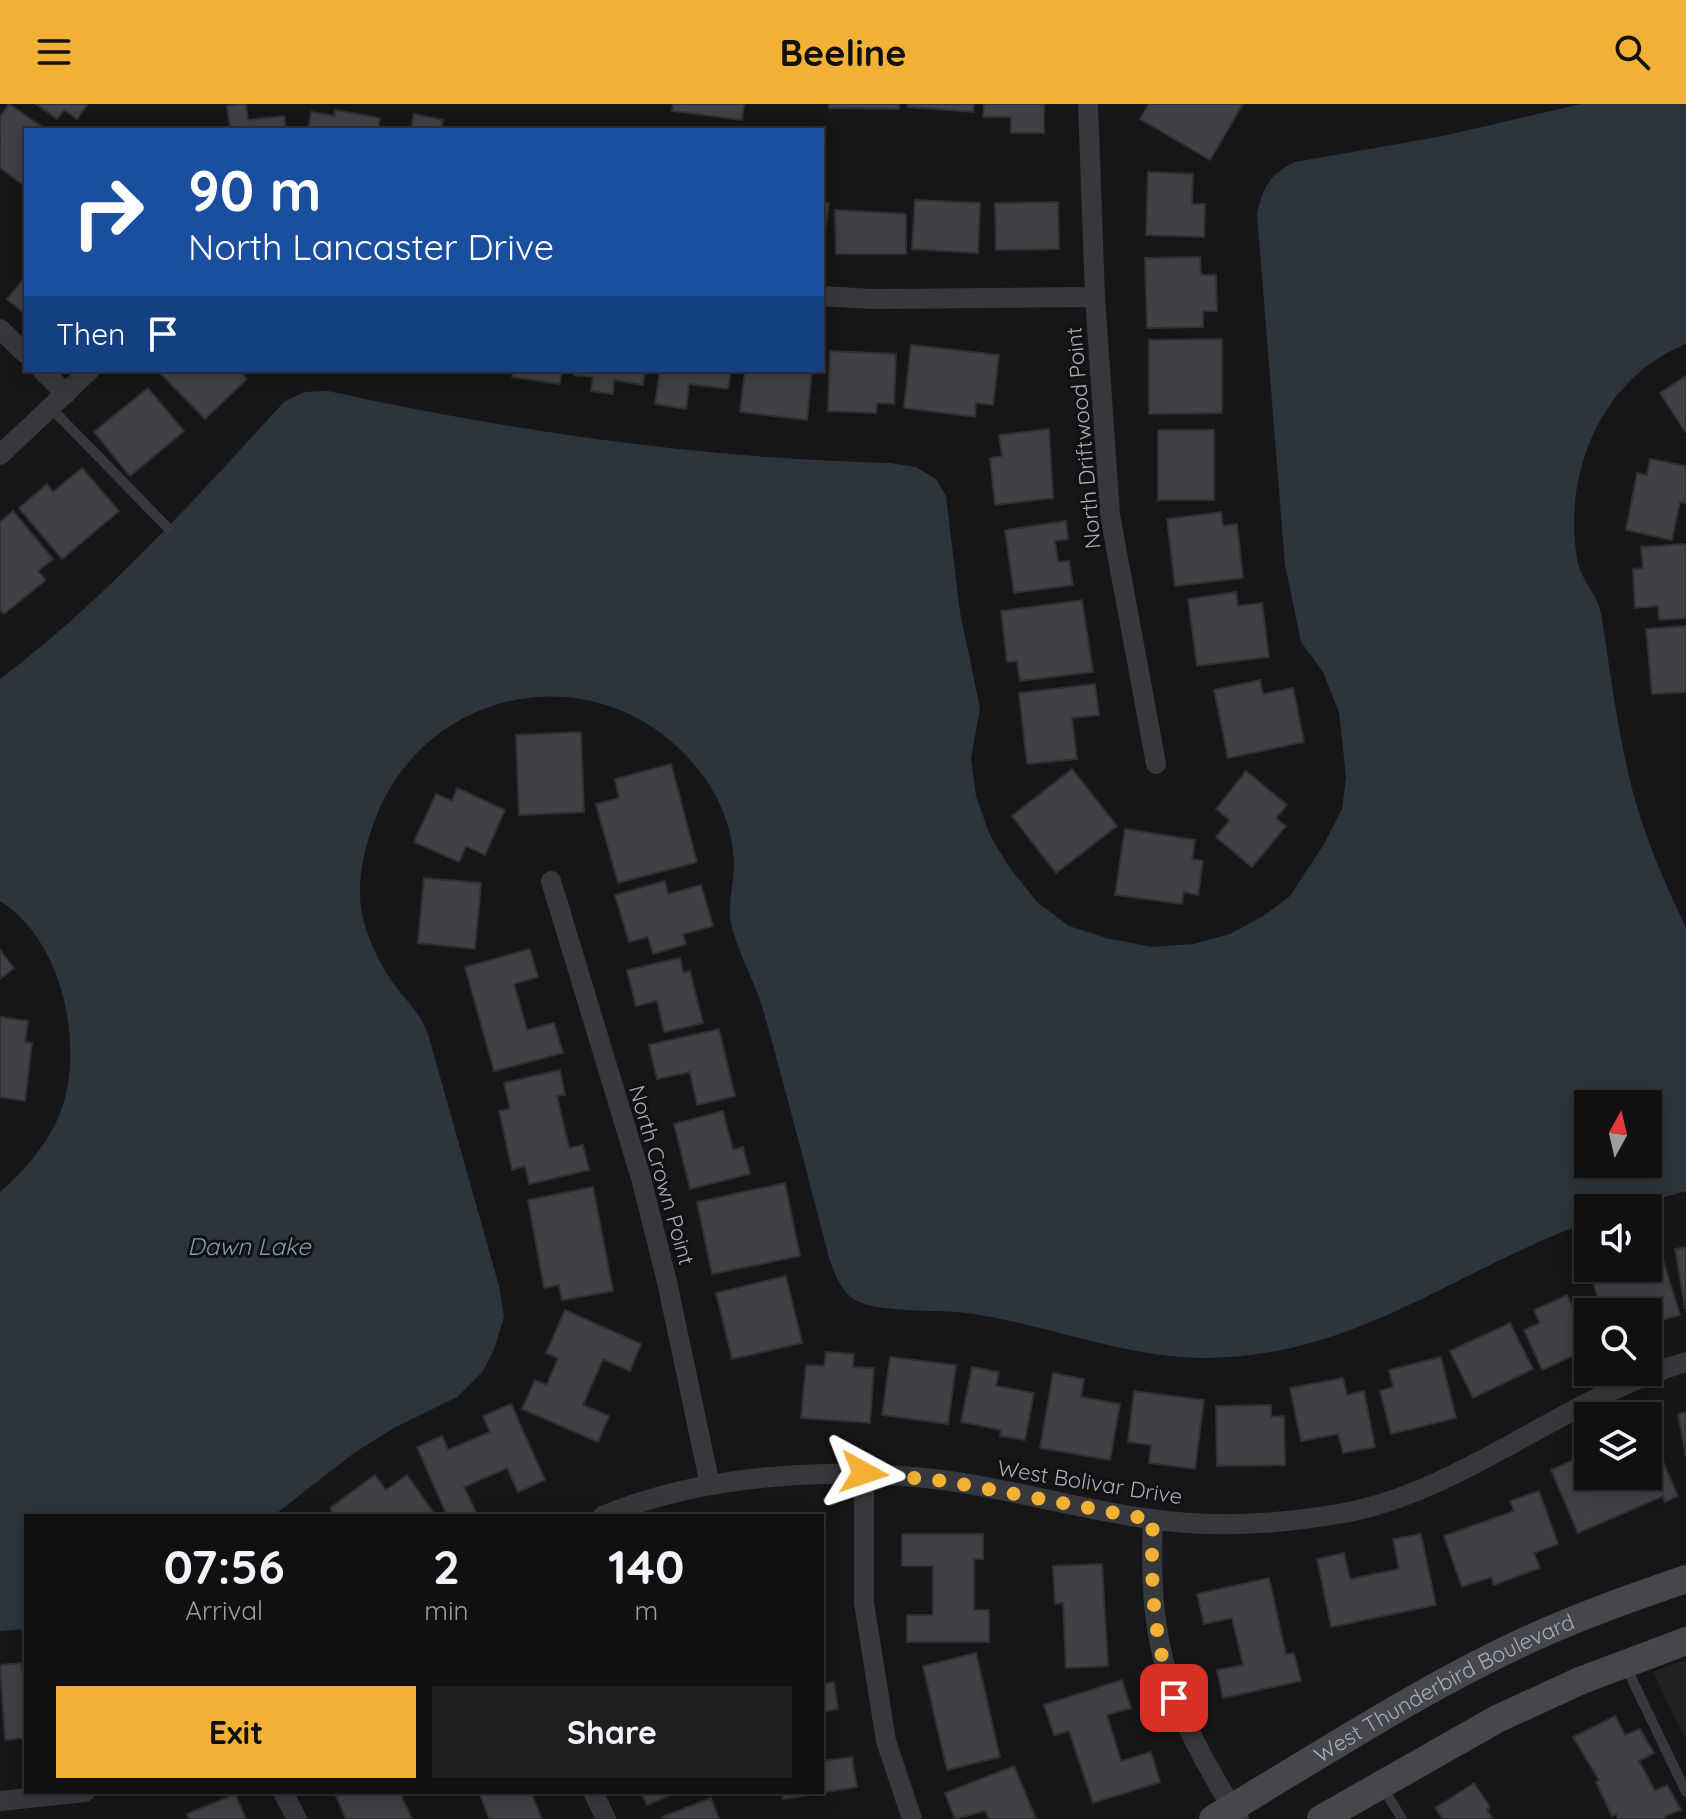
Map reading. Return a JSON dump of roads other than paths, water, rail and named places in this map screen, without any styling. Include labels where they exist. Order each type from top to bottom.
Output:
[{"type":"street","name":"North Driftwood Point","points":[[1088,104],[1095,297],[1110,515],[1156,764]]},
{"type":"street","points":[[824,296],[872,299],[1095,297]]},
{"type":"street","points":[[0,329],[24,352]]},
{"type":"street","points":[[43,372],[59,401]]},
{"type":"street","points":[[0,455],[88,372]]},
{"type":"street","name":"North Crown Point","points":[[551,881],[641,1178],[667,1282],[710,1485]]},
{"type":"street","name":"West Bolivar Drive","points":[[610,1514],[710,1485],[779,1477],[864,1473],[945,1481],[1153,1520],[1205,1524],[1340,1514],[1438,1479],[1525,1438],[1600,1395],[1686,1362]]},
{"type":"street","points":[[864,1473],[864,1603],[886,1741],[912,1819]]},
{"type":"street","points":[[1153,1520],[1150,1578],[1155,1628],[1165,1674],[1183,1723],[1228,1815]]},
{"type":"street","name":"West Thunderbird Boulevard","points":[[1228,1815],[1366,1725],[1478,1665],[1533,1637],[1686,1579]]},
{"type":"street","points":[[1321,1819],[1497,1719],[1686,1641]]},
{"type":"street","points":[[3,1807],[74,1794]]},
{"type":"street","points":[[284,1794],[297,1819]]},
{"type":"street","points":[[594,1794],[606,1819]]},
{"type":"lane","points":[[59,401],[168,528]]},
{"type":"lane","points":[[1624,1664],[1686,1792]]},
{"type":"lane","points":[[1381,1784],[1402,1819]]},
{"type":"water","name":"Dawn Lake","points":[[1581,104],[1686,104],[1686,344],[1656,359],[1631,380],[1610,404],[1594,432],[1583,462],[1576,494],[1574,526],[1579,566],[1601,614],[1621,740],[1635,800],[1654,856],[1686,928],[1686,1191],[1662,1198],[1662,1194],[1574,1194],[1574,1228],[1357,1327],[1310,1343],[1259,1354],[1175,1357],[1115,1347],[997,1318],[883,1308],[859,1302],[844,1289],[829,1258],[764,1013],[732,928],[733,855],[729,830],[715,794],[701,773],[662,734],[618,709],[570,698],[521,699],[475,713],[433,739],[398,776],[373,825],[364,855],[360,886],[368,936],[391,980],[421,1019],[428,1034],[499,1286],[504,1317],[495,1347],[483,1371],[457,1397],[392,1429],[354,1453],[276,1514],[24,1514],[24,1629],[0,1631],[0,1192],[36,1154],[51,1132],[62,1108],[70,1054],[68,1024],[53,966],[39,940],[21,918],[0,901],[0,679],[77,616],[183,511],[284,402],[304,392],[328,391],[468,419],[678,449],[916,467],[936,479],[946,496],[960,612],[980,708],[971,759],[976,796],[989,833],[1007,864],[1037,902],[1069,926],[1106,938],[1152,947],[1193,944],[1230,934],[1265,915],[1290,896],[1324,844],[1342,809],[1346,777],[1339,712],[1323,672],[1301,642],[1285,565],[1257,214],[1265,189],[1273,177],[1295,162],[1438,137]]}]
